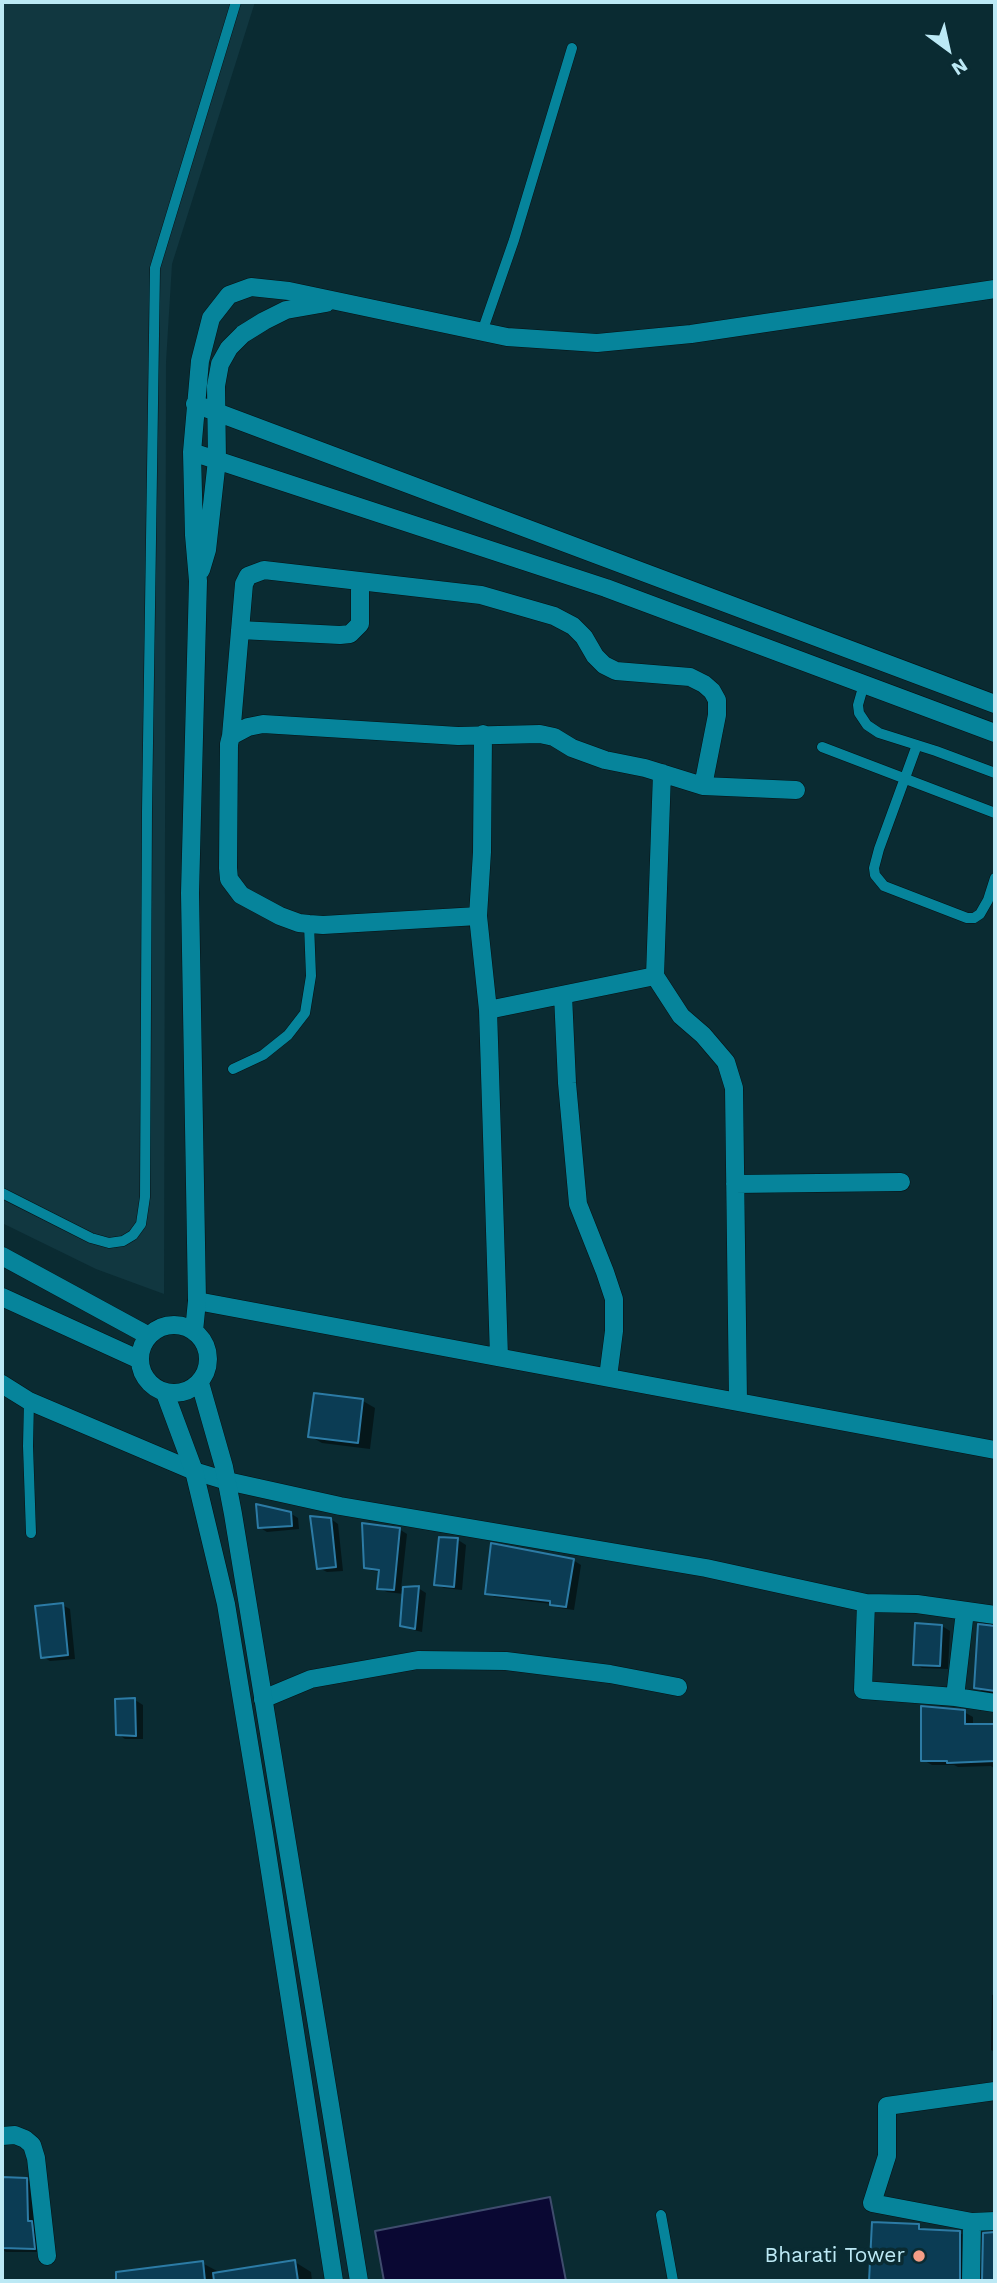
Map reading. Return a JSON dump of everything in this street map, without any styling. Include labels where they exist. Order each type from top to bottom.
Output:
[{"type":"street","points":[[194,1331],[197,1301],[190,893],[198,581],[192,452],[200,361],[211,318],[229,295],[251,287],[289,291],[507,337],[597,343],[691,334],[995,289]]},
{"type":"street","points":[[198,581],[208,550],[217,460],[215,412],[220,364],[229,348],[243,334],[264,321],[286,310],[336,301]]},
{"type":"street","points":[[195,404],[995,704]]},
{"type":"street","points":[[192,452],[606,589],[995,733]]},
{"type":"street","points":[[478,916],[323,925],[299,923],[240,895],[233,888],[229,879],[229,744],[244,584],[248,576],[264,570],[481,595],[554,616],[573,626],[584,637],[595,656],[616,671],[690,677],[704,684],[717,700],[717,715],[703,786]]},
{"type":"street","points":[[240,631],[349,634],[360,624],[360,582]]},
{"type":"street","points":[[231,736],[248,727],[263,724],[458,736],[540,734],[554,737],[572,748],[605,760],[703,786],[796,790]]},
{"type":"street","points":[[483,734],[482,852],[478,916],[488,1010],[499,1357]]},
{"type":"street","points":[[662,773],[655,976],[681,1016],[703,1035],[726,1062],[734,1088],[738,1401]]},
{"type":"street","points":[[488,1010],[655,976]]},
{"type":"street","points":[[563,995],[567,1083],[578,1205],[614,1299],[614,1331],[608,1377]]},
{"type":"street","points":[[735,1184],[901,1182]]},
{"type":"street","points":[[2,1256],[149,1336]]},
{"type":"street","points":[[2,1297],[139,1360]]},
{"type":"street","points":[[197,1301],[995,1450]]},
{"type":"street","points":[[175,1325],[194,1331],[208,1350],[209,1361],[200,1382],[191,1390],[182,1393],[157,1390],[144,1377],[139,1360],[149,1336],[165,1326],[175,1325]]},
{"type":"street","points":[[200,1382],[227,1481],[359,2281]]},
{"type":"street","points":[[2,1384],[29,1401],[194,1471],[227,1481],[340,1506],[706,1568],[866,1603],[917,1604],[995,1615]]},
{"type":"street","points":[[165,1393],[194,1471],[226,1604],[334,2281]]},
{"type":"street","points":[[866,1603],[863,1690],[995,1703]]},
{"type":"street","points":[[955,1697],[965,1611]]},
{"type":"street","points":[[263,1699],[311,1679],[418,1660],[506,1661],[610,1674],[678,1687]]},
{"type":"street","points":[[995,2091],[887,2106],[887,2156],[873,2203],[972,2222],[995,2221]]},
{"type":"street","points":[[2,2136],[25,2139],[32,2146],[36,2158],[47,2256]]},
{"type":"street","points":[[971,2281],[972,2222]]},
{"type":"lane","points":[[2,1193],[91,1238],[109,1243],[123,1241],[133,1235],[141,1224],[145,1197],[147,811],[155,268],[236,2]]},
{"type":"lane","points":[[482,332],[514,240],[572,48]]},
{"type":"lane","points":[[864,684],[858,705],[859,713],[867,724],[879,733],[995,773]]},
{"type":"lane","points":[[916,745],[874,868],[878,882],[959,916],[974,918],[980,914],[988,900],[995,878]]},
{"type":"lane","points":[[822,747],[995,813]]},
{"type":"lane","points":[[233,1069],[263,1055],[288,1035],[305,1013],[311,976],[309,924]]},
{"type":"lane","points":[[29,1401],[31,1533]]},
{"type":"lane","points":[[661,2216],[673,2281]]},
{"type":"shaded area","points":[[2,2],[255,2],[172,264],[166,362],[164,1294],[96,1269],[2,1223]]},
{"type":"shaded area","points":[[550,2197],[566,2281],[384,2281],[375,2231]]},
{"type":"building","points":[[314,1393],[363,1399],[358,1443],[308,1437]]},
{"type":"building","points":[[256,1504],[291,1512],[292,1526],[258,1528]]},
{"type":"building","points":[[310,1516],[331,1518],[336,1567],[317,1569]]},
{"type":"building","points":[[362,1523],[400,1528],[394,1590],[377,1589],[379,1570],[364,1568]]},
{"type":"building","points":[[439,1537],[458,1538],[454,1587],[434,1585]]},
{"type":"building","points":[[491,1543],[574,1559],[566,1607],[550,1605],[550,1601],[485,1594]]},
{"type":"building","points":[[419,1586],[415,1629],[400,1626],[403,1587]]},
{"type":"building","points":[[63,1603],[68,1655],[41,1658],[35,1606]]},
{"type":"building","points":[[915,1623],[942,1625],[940,1666],[913,1665]]},
{"type":"building","points":[[978,1624],[995,1626],[995,1691],[974,1688]]},
{"type":"building","points":[[135,1698],[136,1736],[116,1735],[115,1699]]},
{"type":"building","points":[[921,1706],[965,1710],[965,1724],[995,1724],[995,1761],[921,1761]]},
{"type":"building","points":[[2,2177],[27,2178],[28,2221],[32,2221],[35,2249],[2,2248]]},
{"type":"building","name":"Bharati Tower","points":[[872,2222],[919,2224],[919,2229],[960,2231],[960,2281],[869,2281]]},
{"type":"building","points":[[995,2232],[995,2281],[982,2281],[983,2233]]},
{"type":"building","points":[[295,2260],[298,2281],[214,2281],[213,2273]]},
{"type":"building","points":[[203,2261],[205,2281],[116,2281],[116,2272]]},
{"type":"place","name":"Bharati Tower","points":[[919,2256]]}]
